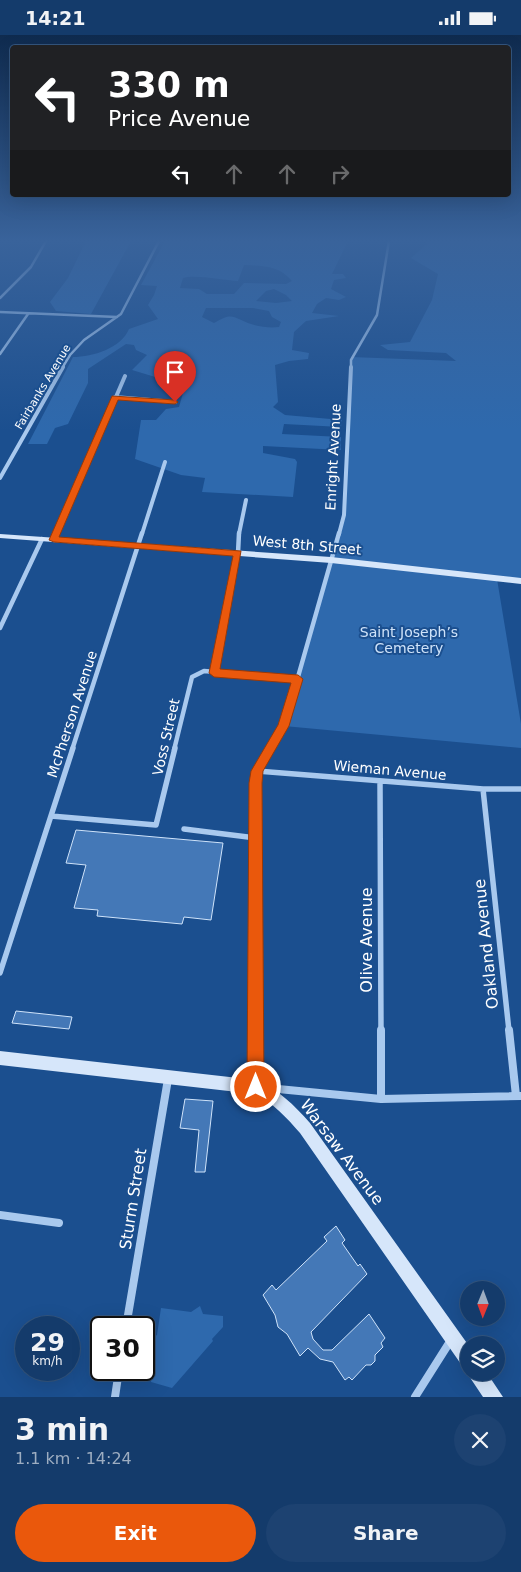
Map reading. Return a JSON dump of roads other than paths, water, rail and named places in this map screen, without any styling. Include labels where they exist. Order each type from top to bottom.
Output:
[{"type":"street","name":"Fairbanks Avenue","points":[[0,479],[70,355],[84,340],[118,317],[126,305]]},
{"type":"street","name":"Enright Avenue","points":[[256,1087],[256,838],[258,771],[284,726],[345,506],[351,360],[377,315],[379,305]]},
{"type":"street","points":[[0,312],[118,317]]},
{"type":"street","points":[[0,354],[28,314]]},
{"type":"street","points":[[54,540],[125,376]]},
{"type":"street","points":[[115,397],[175,402]]},
{"type":"street","name":"McPherson Avenue","points":[[0,973],[165,462]]},
{"type":"street","points":[[214,673],[238,553],[239,527],[246,500]]},
{"type":"street","name":"West 8th Street","points":[[0,536],[331,560],[521,581]]},
{"type":"street","points":[[0,628],[42,539]]},
{"type":"street","name":"Voss Street","points":[[51,816],[156,825],[191,679],[198,673],[298,679]]},
{"type":"street","name":"Wieman Avenue","points":[[258,771],[483,789],[521,789]]},
{"type":"street","name":"Olive Avenue","points":[[380,781],[381,1099]]},
{"type":"street","name":"Oakland Avenue","points":[[483,789],[518,1096]]},
{"type":"street","points":[[184,829],[256,838]]},
{"type":"street","name":"Warsaw Avenue","points":[[0,1058],[256,1087],[276,1098],[305,1128],[460,1348]]},
{"type":"street","name":"Sturm Street","points":[[128,1316],[168,1076]]},
{"type":"street","points":[[256,1087],[381,1099],[518,1096]]},
{"type":"street","points":[[0,1215],[59,1223]]},
{"type":"street","points":[[415,1397],[453,1338]]},
{"type":"street","points":[[115,1397],[117,1381]]},
{"type":"street","points":[[483,1381],[494,1397]]},
{"type":"park label","name":"Saint Joseph’s Cemetery","points":[[409,640]]}]
